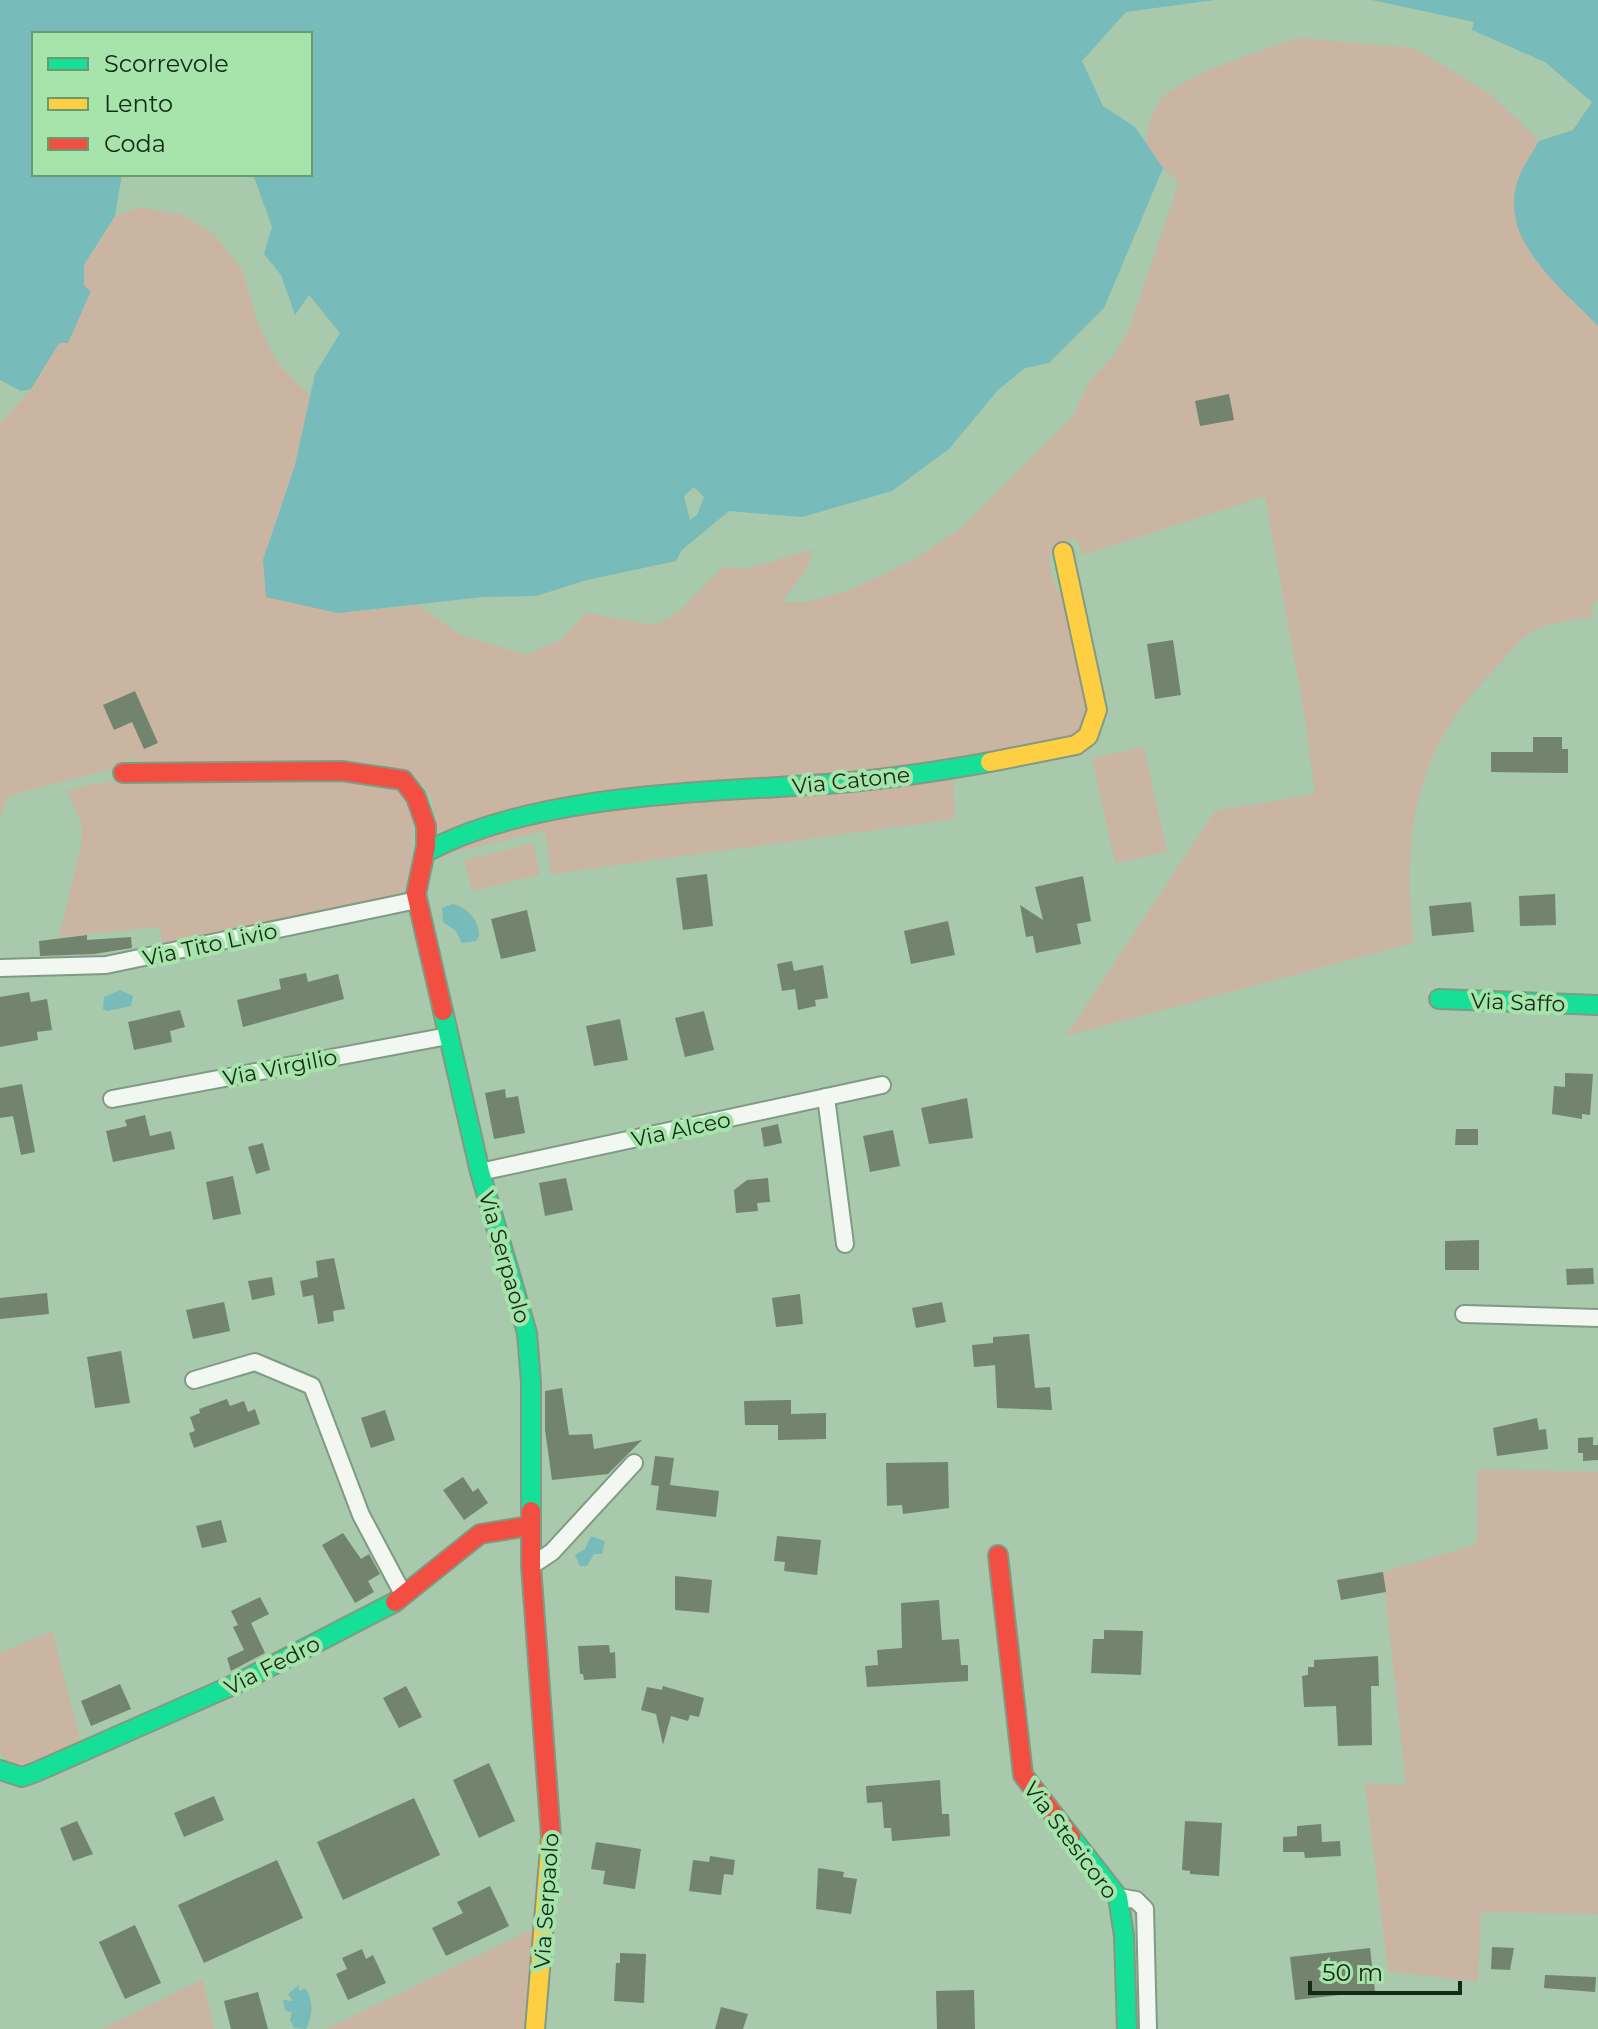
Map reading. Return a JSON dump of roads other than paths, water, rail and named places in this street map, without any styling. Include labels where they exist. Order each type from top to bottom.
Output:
[{"type":"street","name":"Via Catone","points":[[426,852],[446,840],[577,806],[627,799],[861,781],[968,768],[1076,745],[1088,736],[1097,710],[1063,552]]},
{"type":"street","name":"Via Serpaolo","points":[[123,773],[342,771],[403,780],[421,804],[426,819],[426,852],[416,891],[417,900],[480,1172],[527,1333],[531,1383],[529,1526],[551,1831],[535,2029]]},
{"type":"street","name":"Via Tito Livio","points":[[0,968],[106,965],[417,900]]},
{"type":"street","name":"Via Saffo","points":[[1439,999],[1598,1005]]},
{"type":"street","name":"Via Virgilio","points":[[112,1099],[448,1036]]},
{"type":"street","name":"Via Alceo","points":[[480,1172],[882,1085]]},
{"type":"street","points":[[826,1097],[845,1244]]},
{"type":"street","points":[[1464,1314],[1598,1318]]},
{"type":"street","points":[[194,1380],[255,1362],[312,1386],[361,1515],[403,1594]]},
{"type":"street","points":[[531,1566],[552,1552],[634,1463]]},
{"type":"street","name":"Via Fedro","points":[[0,1770],[22,1777],[36,1772],[240,1682],[397,1601],[480,1534],[529,1526]]},
{"type":"street","name":"Via Stesicoro","points":[[998,1555],[1023,1775],[1118,1897],[1124,1936],[1127,2029]]},
{"type":"street","points":[[1118,1897],[1136,1900],[1145,1909],[1148,2029]]},
{"type":"water","points":[[0,0],[1214,0],[1126,12],[1082,61],[1103,106],[1135,127],[1163,168],[1104,308],[1049,363],[1025,368],[998,390],[949,449],[892,491],[802,517],[729,511],[682,550],[676,561],[587,580],[536,596],[484,597],[338,613],[266,597],[263,560],[295,465],[315,374],[340,333],[309,295],[295,315],[281,275],[264,254],[272,227],[254,176],[312,176],[312,32],[32,32],[32,176],[122,176],[115,216],[84,265],[84,286],[91,291],[68,343],[59,343],[31,389],[21,391],[0,380]],"holes":[[[694,487],[704,497],[697,515],[690,520],[684,496]]]},
{"type":"water","points":[[1372,0],[1598,0],[1598,326],[1537,261],[1517,223],[1514,202],[1520,175],[1539,141],[1573,130],[1592,102],[1545,62],[1472,30],[1474,22]]},
{"type":"water","points":[[453,904],[475,920],[479,936],[476,941],[462,943],[456,931],[443,922],[442,908]]},
{"type":"water","points":[[120,990],[133,996],[131,1006],[107,1011],[103,1009],[104,997]]},
{"type":"water","points":[[591,1536],[605,1541],[602,1554],[594,1554],[587,1566],[580,1566],[575,1555],[585,1549]]},
{"type":"water","points":[[299,1985],[299,1991],[305,1988],[311,2003],[306,2029],[294,2028],[290,2020],[292,2012],[285,2011],[283,2000],[293,2001],[288,1994]]}]
